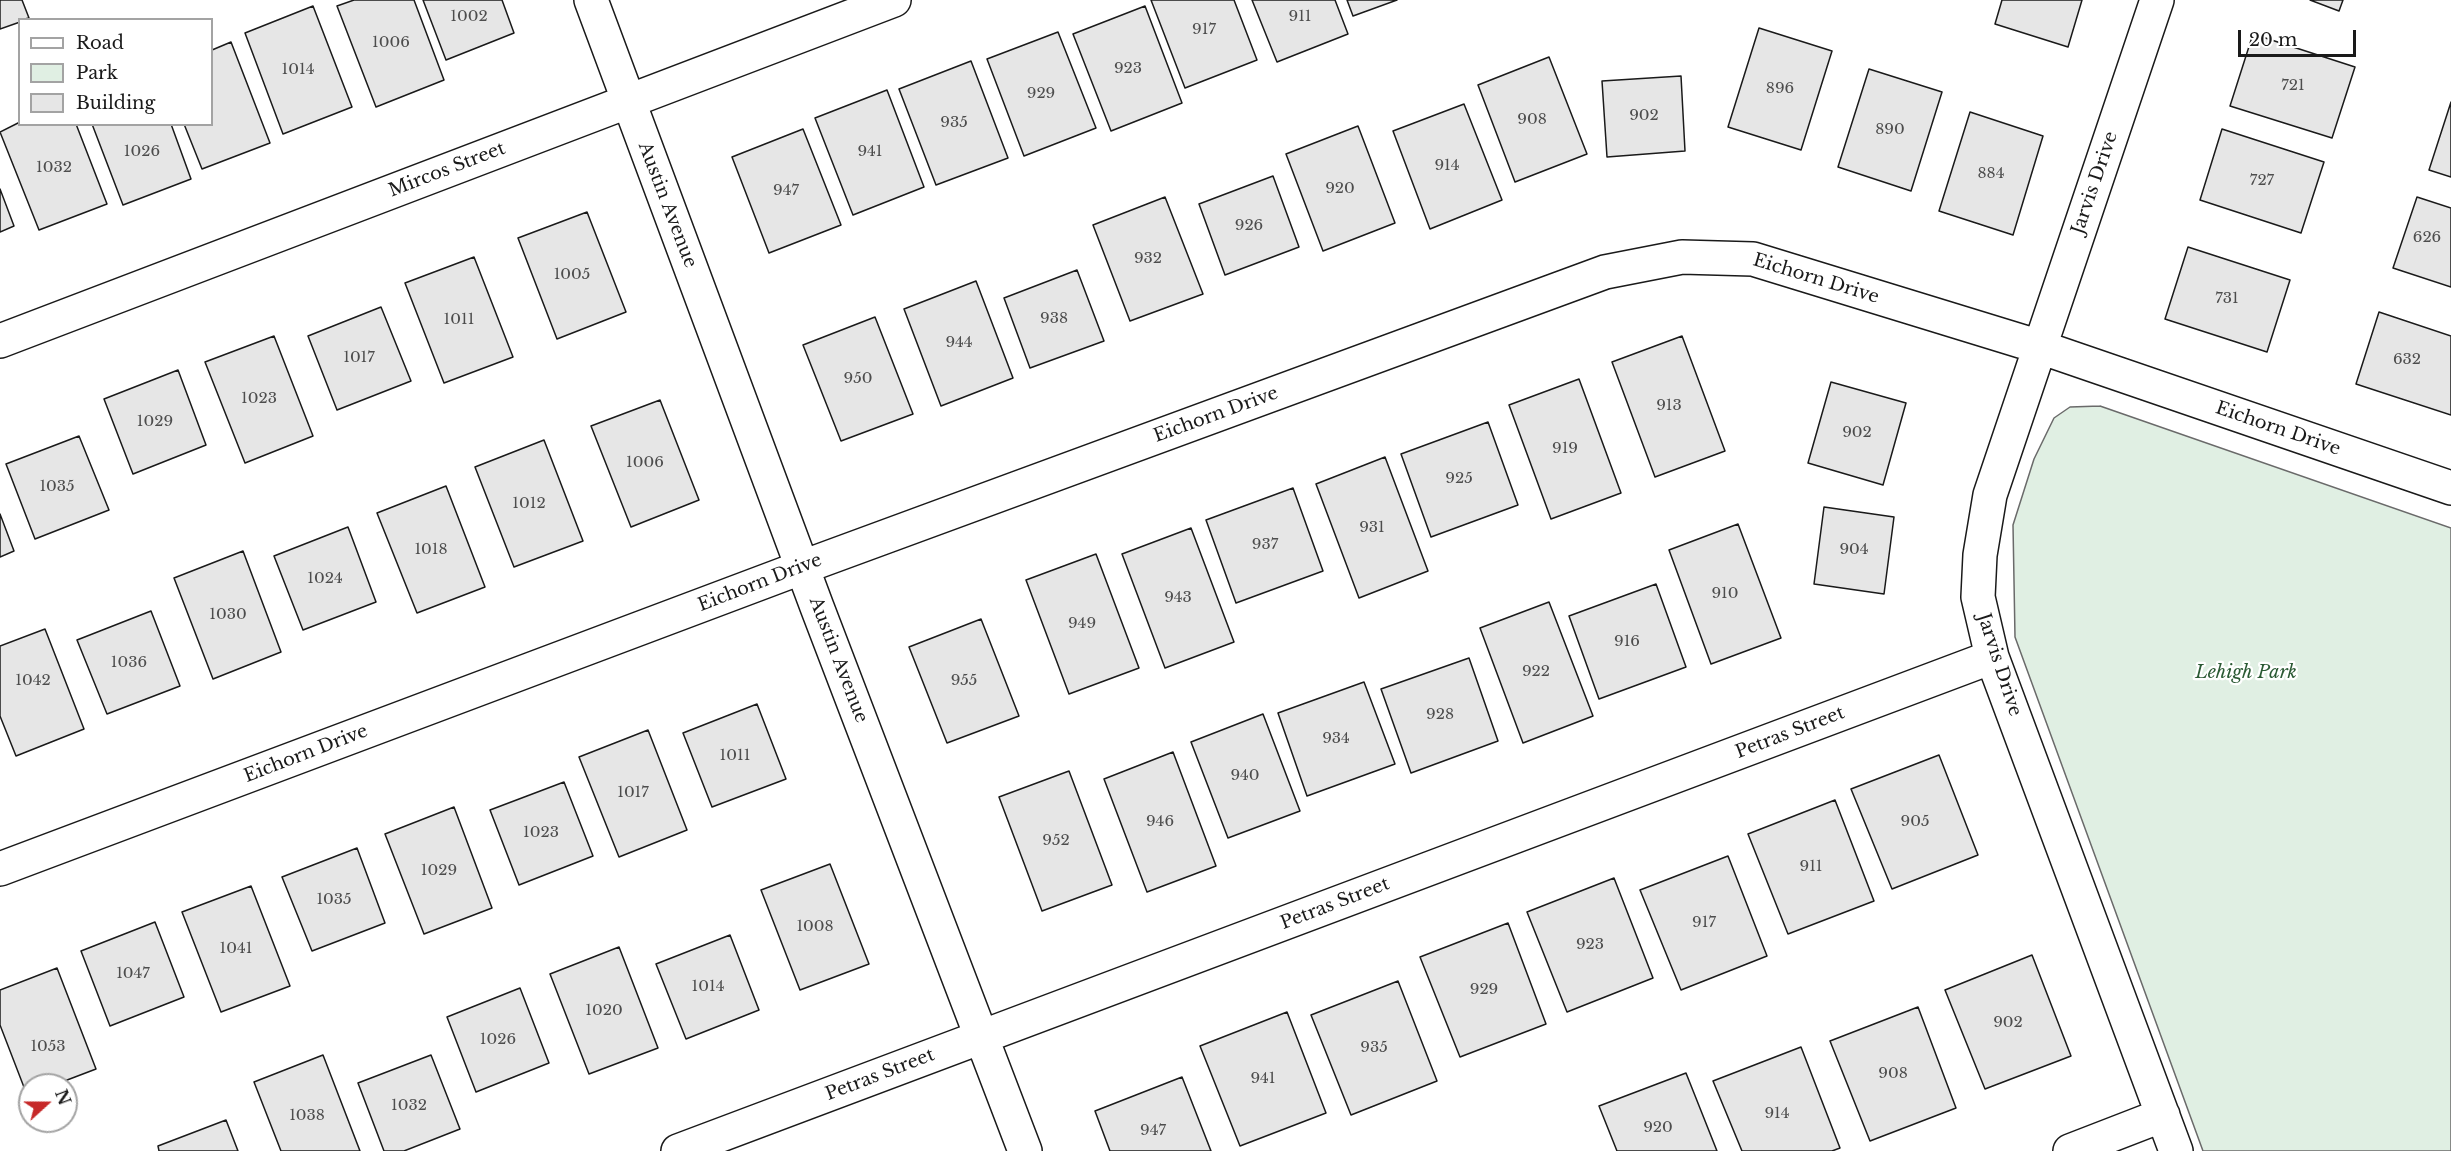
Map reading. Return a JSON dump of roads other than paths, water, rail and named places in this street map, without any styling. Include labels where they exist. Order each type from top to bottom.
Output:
[{"type":"street","name":"Austin Avenue","points":[[591,0],[802,567],[1025,1151]]},
{"type":"street","name":"Mircos Street","points":[[0,341],[894,0]]},
{"type":"street","name":"Jarvis Drive","points":[[2157,0],[1990,495],[1980,555],[1978,597],[1992,657],[2176,1151]]},
{"type":"street","name":"Eichorn Drive","points":[[0,869],[802,567],[1605,272],[1682,257],[1753,258],[2040,347],[2451,488]]},
{"type":"street","name":"Petras Street","points":[[678,1151],[1992,657]]},
{"type":"street","points":[[2070,1151],[2163,1115]]},
{"type":"park label","name":"Lehigh Park","points":[[2246,673]]}]
